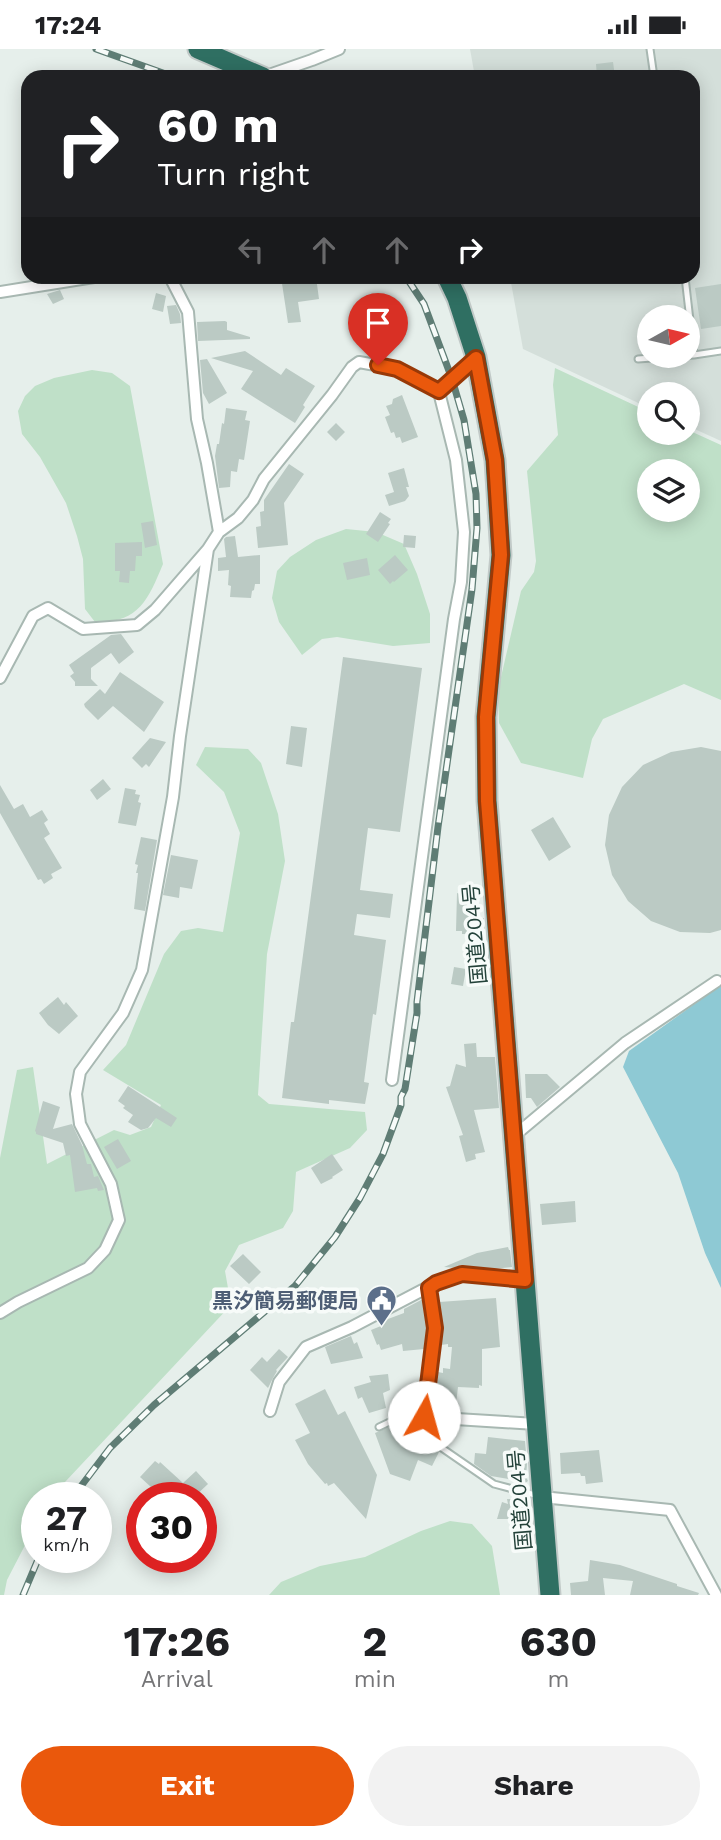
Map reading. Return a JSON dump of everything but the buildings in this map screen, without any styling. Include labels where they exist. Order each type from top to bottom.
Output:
[{"type":"highway","points":[[198,49],[247,70]]},
{"type":"highway","name":"国道204号","points":[[450,284],[476,358],[495,460],[501,555],[486,717],[487,787],[550,1595]]},
{"type":"street","points":[[283,70],[339,49]]},
{"type":"street","points":[[0,292],[50,284]]},
{"type":"street","points":[[174,284],[188,312],[197,419],[219,532]]},
{"type":"street","points":[[439,391],[476,358]]},
{"type":"street","points":[[0,678],[33,616],[48,608],[83,629],[137,625],[155,610],[208,549],[219,532],[238,518],[253,500],[264,479],[352,367],[359,362],[397,369],[439,391],[456,460],[464,532],[461,582],[392,1080]]},
{"type":"street","points":[[0,1313],[88,1268],[105,1250],[119,1220],[111,1184],[80,1123],[76,1094],[80,1072],[123,1013],[142,970],[173,797],[208,549]]},
{"type":"street","points":[[514,1137],[625,1043],[717,981]]},
{"type":"street","points":[[270,1411],[279,1382],[306,1347],[352,1327],[436,1283],[462,1274],[525,1280]]},
{"type":"street","points":[[429,1288],[435,1328],[424,1417],[536,1423]]},
{"type":"street","points":[[542,1497],[670,1510],[716,1595]]},
{"type":"lane","points":[[650,49],[653,70]]},
{"type":"lane","points":[[686,284],[688,305]]},
{"type":"lane","points":[[700,354],[721,351]]},
{"type":"lane","points":[[379,1427],[400,1417],[424,1417],[422,1435],[494,1484],[542,1497]]},
{"type":"shaded area","points":[[470,49],[721,49],[721,441],[700,431],[700,382],[637,382],[637,402],[523,349],[511,284],[700,284],[700,70],[474,70]]},
{"type":"green space","points":[[555,368],[637,406],[637,445],[700,445],[700,435],[721,445],[721,700],[684,684],[603,719],[592,739],[583,778],[521,763],[499,723],[498,690],[521,591],[534,572],[536,561],[527,471],[558,435],[553,385]]},
{"type":"green space","points":[[92,370],[112,373],[130,386],[163,564],[146,598],[132,614],[110,621],[95,622],[85,609],[83,559],[66,503],[40,457],[22,434],[18,411],[25,396],[35,386],[54,378]]},
{"type":"green space","points":[[346,529],[376,532],[404,544],[430,614],[430,643],[393,646],[337,637],[322,639],[302,655],[279,622],[272,598],[277,571],[290,557],[316,540]]},
{"type":"green space","points":[[205,747],[248,749],[261,763],[278,814],[285,861],[267,954],[258,1095],[269,1104],[365,1112],[367,1130],[350,1148],[296,1172],[293,1211],[283,1228],[239,1245],[225,1271],[231,1305],[65,1482],[21,1482],[21,1553],[7,1580],[4,1595],[0,1595],[0,1158],[17,1070],[33,1067],[47,1164],[114,1130],[130,1135],[151,1127],[161,1105],[103,1070],[126,1045],[164,954],[181,931],[198,928],[223,932],[240,833],[224,792],[196,765]]},
{"type":"green space","points":[[450,1521],[472,1524],[492,1546],[500,1595],[269,1595],[281,1582],[320,1566],[365,1557],[421,1531]]},
{"type":"water","points":[[721,985],[721,1288],[705,1253],[678,1173],[623,1067],[629,1051]]},
{"type":"railway","points":[[96,49],[154,70]]},
{"type":"railway","points":[[84,1482],[110,1448],[154,1405],[295,1286],[335,1237],[360,1198],[383,1154],[401,1105],[417,1013],[438,827],[472,589],[477,528],[476,494],[464,420],[424,304],[411,284]]},
{"type":"railway","points":[[23,1595],[32,1573]]},
{"type":"place","name":"黒汐簡易郵便局","points":[[382,1328]]},
{"type":"route","points":[[378,365],[397,369],[439,391],[476,358],[495,460],[501,555],[486,717],[487,801],[525,1280],[462,1274],[429,1288],[435,1328],[424,1417]]}]
